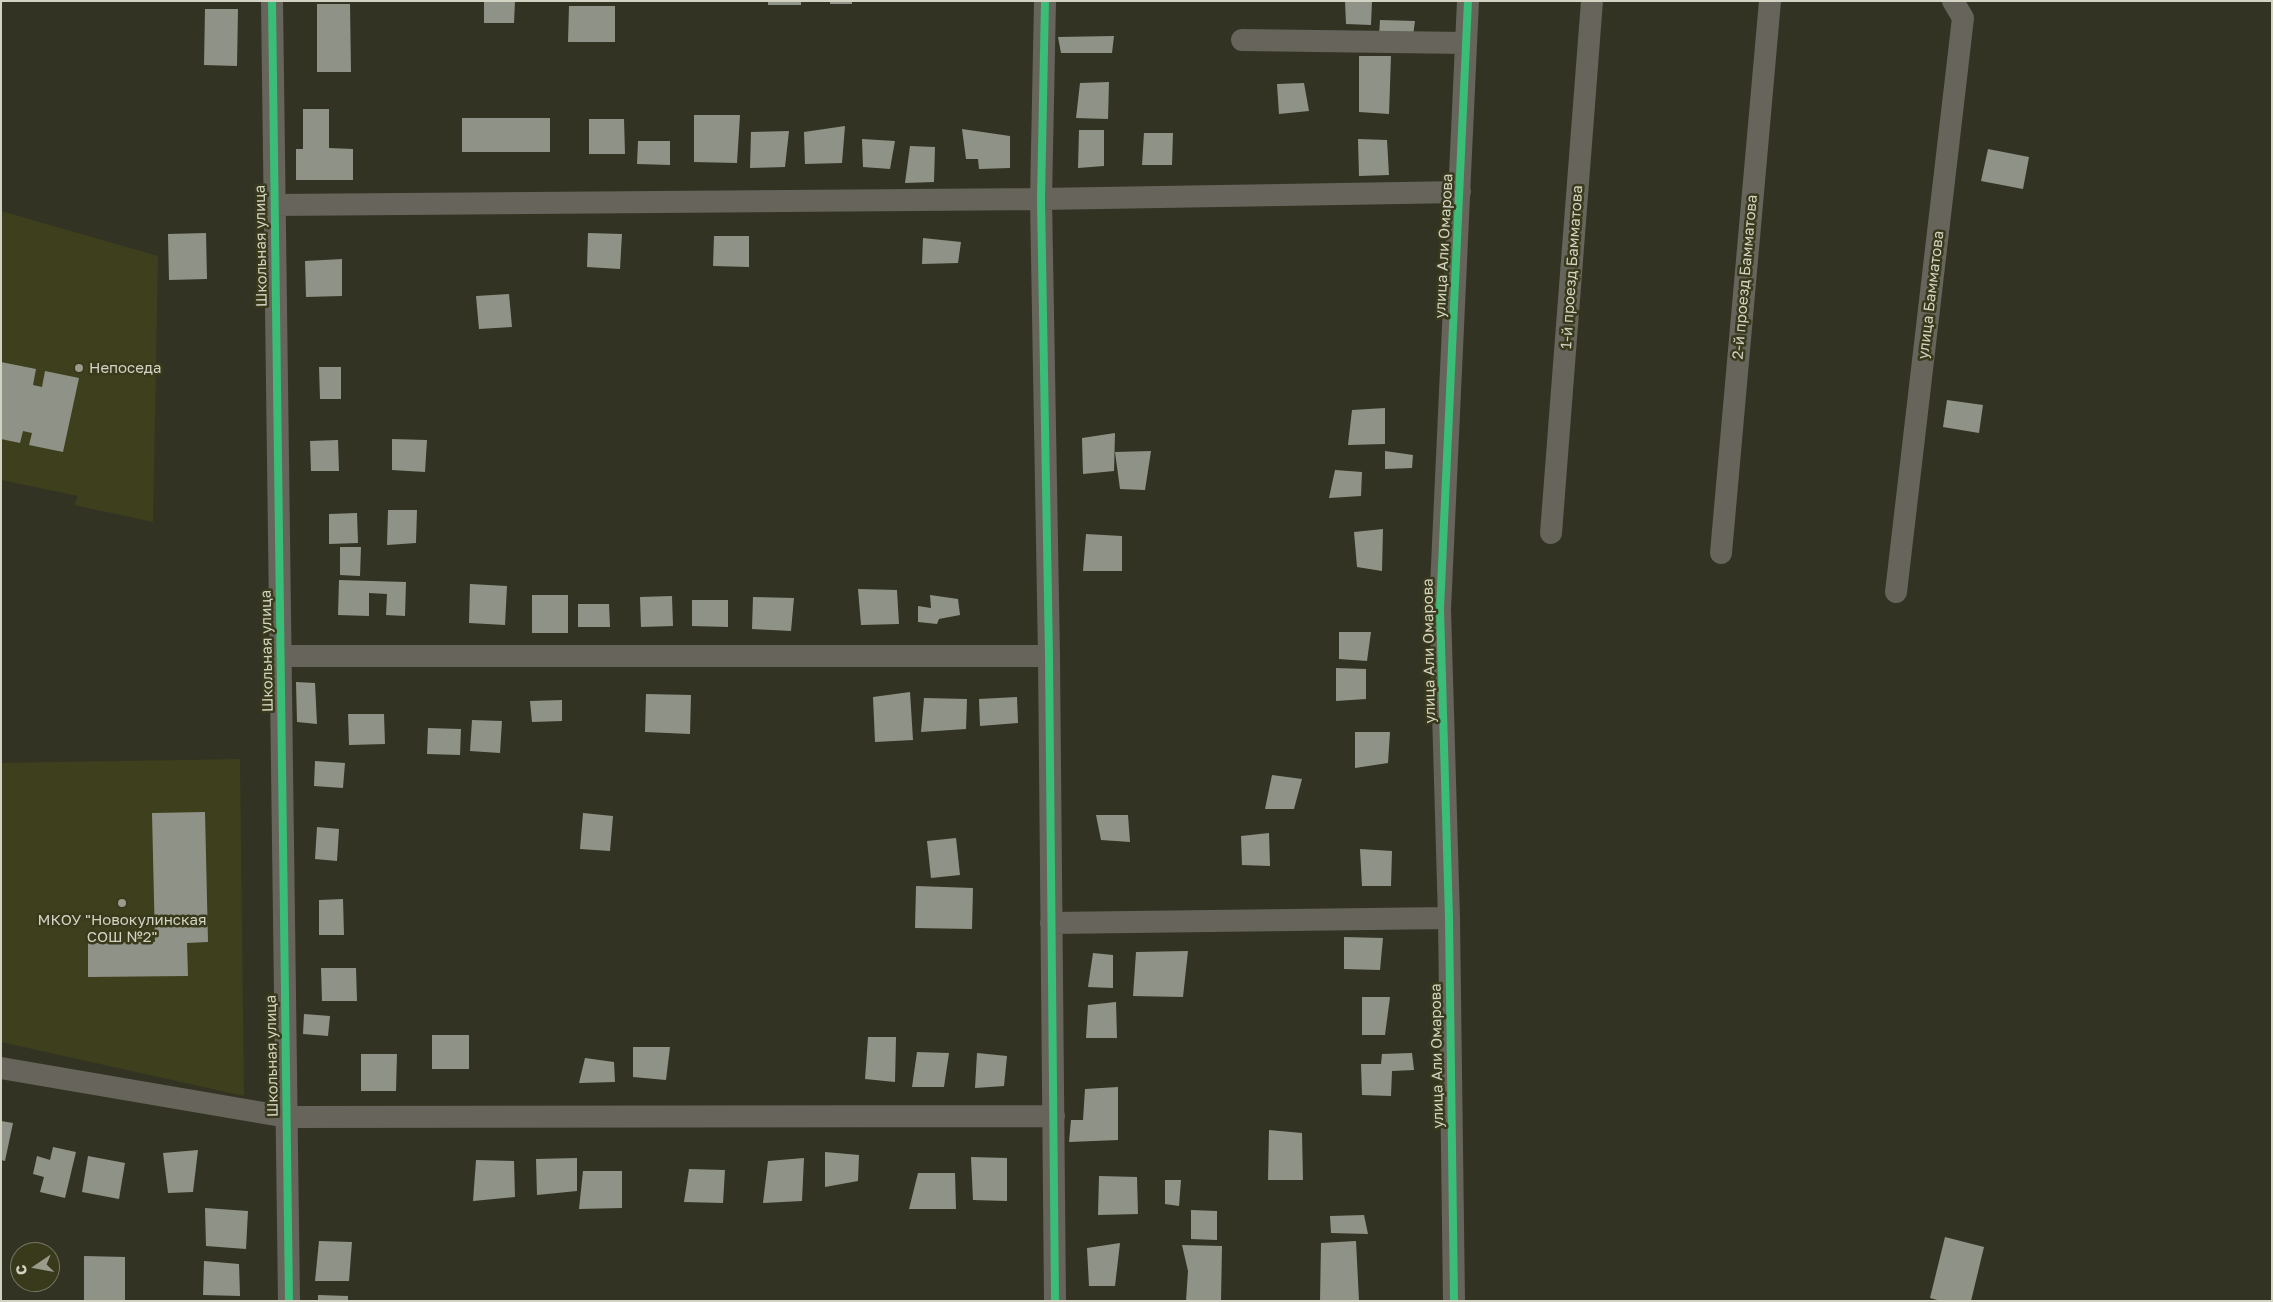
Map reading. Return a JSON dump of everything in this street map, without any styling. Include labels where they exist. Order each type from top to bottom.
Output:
[{"type":"street","name":"Школьная улица","points":[[272,1],[289,1301]]},
{"type":"street","points":[[1045,1],[1041,199],[1049,656],[1055,1301]]},
{"type":"street","name":"улица Али Омарова","points":[[1454,1301],[1448,918],[1440,610],[1468,1]]},
{"type":"street","name":"1-й проезд Бамматова","points":[[1551,533],[1592,1]]},
{"type":"street","name":"2-й проезд Бамматова","points":[[1721,553],[1770,1]]},
{"type":"street","name":"улица Бамматова","points":[[1896,592],[1963,18],[1954,1]]},
{"type":"street","points":[[1242,40],[1466,43]]},
{"type":"street","points":[[274,205],[1041,199],[1460,192]]},
{"type":"street","points":[[281,656],[1049,656]]},
{"type":"street","points":[[1051,923],[1448,918]]},
{"type":"street","points":[[1,1068],[287,1117],[1054,1116]]},
{"type":"shaded area","name":"Непоседа","points":[[1,211],[158,256],[153,522],[74,505],[78,496],[1,480]]},
{"type":"shaded area","name":"МКОУ \"Новокулинская СОШ №2\"","points":[[240,759],[244,1096],[1,1042],[1,763]]},
{"type":"building","points":[[484,1],[515,1],[514,23],[484,23]]},
{"type":"building","points":[[768,1],[801,1],[801,5],[768,5]]},
{"type":"building","points":[[830,1],[852,1],[852,4],[830,4]]},
{"type":"building","points":[[1345,1],[1372,1],[1371,25],[1346,24]]},
{"type":"building","points":[[317,4],[350,4],[351,72],[317,72]]},
{"type":"building","points":[[569,6],[615,6],[615,42],[568,42]]},
{"type":"building","points":[[205,9],[238,9],[237,66],[204,65]]},
{"type":"building","points":[[1380,20],[1415,21],[1413,36],[1379,36]]},
{"type":"building","points":[[1114,36],[1112,53],[1061,53],[1058,37]]},
{"type":"building","points":[[1359,56],[1391,56],[1389,114],[1359,112]]},
{"type":"building","points":[[1109,82],[1108,119],[1076,118],[1080,83]]},
{"type":"building","points":[[1304,83],[1309,111],[1279,114],[1277,84]]},
{"type":"building","points":[[303,109],[329,109],[329,148],[353,149],[353,180],[296,180],[296,149],[303,149]]},
{"type":"building","points":[[694,115],[740,115],[737,163],[694,162]]},
{"type":"building","points":[[462,118],[550,118],[550,152],[462,152]]},
{"type":"building","points":[[589,119],[624,119],[625,154],[589,154]]},
{"type":"building","points":[[845,126],[842,163],[805,164],[804,132]]},
{"type":"building","points":[[962,129],[1010,136],[1010,168],[979,169],[978,159],[966,159]]},
{"type":"building","points":[[1079,130],[1104,130],[1104,166],[1078,168]]},
{"type":"building","points":[[789,131],[785,167],[750,168],[751,132]]},
{"type":"building","points":[[1144,133],[1173,133],[1172,165],[1142,165]]},
{"type":"building","points":[[862,139],[895,141],[890,169],[863,167]]},
{"type":"building","points":[[1358,139],[1387,140],[1389,175],[1359,176]]},
{"type":"building","points":[[638,141],[670,141],[670,165],[637,164]]},
{"type":"building","points":[[910,146],[935,147],[934,182],[905,183]]},
{"type":"building","points":[[1988,149],[2029,157],[2023,189],[1981,181]]},
{"type":"building","points":[[206,233],[207,279],[169,280],[168,234]]},
{"type":"building","points":[[588,233],[622,234],[620,269],[587,267]]},
{"type":"building","points":[[714,236],[749,236],[749,267],[713,266]]},
{"type":"building","points":[[923,238],[961,242],[958,263],[922,264]]},
{"type":"building","points":[[342,259],[342,296],[306,297],[305,261]]},
{"type":"building","points":[[509,294],[512,327],[479,329],[476,296]]},
{"type":"building","points":[[1,362],[36,369],[33,385],[42,387],[45,371],[79,378],[63,452],[29,445],[32,433],[23,431],[20,443],[1,439]]},
{"type":"building","points":[[319,367],[341,367],[341,399],[320,399]]},
{"type":"building","points":[[1947,400],[1983,405],[1979,433],[1943,427]]},
{"type":"building","points":[[1385,408],[1385,444],[1348,445],[1352,410]]},
{"type":"building","points":[[1115,433],[1114,471],[1083,474],[1082,438]]},
{"type":"building","points":[[392,439],[427,440],[425,472],[392,470]]},
{"type":"building","points":[[338,440],[339,471],[311,471],[310,441]]},
{"type":"building","points":[[1151,451],[1145,490],[1120,489],[1115,452]]},
{"type":"building","points":[[1385,451],[1413,455],[1412,468],[1385,469]]},
{"type":"building","points":[[1335,470],[1362,472],[1361,496],[1329,498]]},
{"type":"building","points":[[388,510],[417,510],[416,543],[387,545]]},
{"type":"building","points":[[357,513],[358,543],[329,544],[329,514]]},
{"type":"building","points":[[1383,529],[1382,571],[1357,567],[1354,532]]},
{"type":"building","points":[[1086,534],[1122,536],[1122,571],[1083,571]]},
{"type":"building","points":[[340,547],[361,547],[360,576],[340,575]]},
{"type":"building","points":[[339,580],[406,582],[405,616],[386,615],[387,594],[369,593],[369,616],[338,615]]},
{"type":"building","points":[[470,584],[507,586],[505,625],[469,623]]},
{"type":"building","points":[[858,589],[897,590],[899,624],[861,625]]},
{"type":"building","points":[[532,595],[568,595],[568,633],[532,633]]},
{"type":"building","points":[[930,595],[958,599],[960,615],[939,619],[937,624],[918,622],[918,606],[931,608]]},
{"type":"building","points":[[672,596],[673,626],[641,627],[640,597]]},
{"type":"building","points":[[753,597],[794,598],[791,631],[752,629]]},
{"type":"building","points":[[692,600],[728,600],[728,627],[692,626]]},
{"type":"building","points":[[578,604],[609,604],[610,627],[578,627]]},
{"type":"building","points":[[1339,632],[1371,632],[1367,661],[1339,659]]},
{"type":"building","points":[[1336,668],[1366,669],[1366,699],[1336,701]]},
{"type":"building","points":[[296,682],[315,683],[317,724],[297,722]]},
{"type":"building","points":[[910,692],[913,740],[875,742],[873,697]]},
{"type":"building","points":[[646,694],[691,695],[690,734],[645,732]]},
{"type":"building","points":[[1017,697],[1018,723],[980,726],[979,699]]},
{"type":"building","points":[[924,698],[967,699],[966,729],[921,732]]},
{"type":"building","points":[[562,700],[562,721],[532,722],[530,701]]},
{"type":"building","points":[[348,714],[384,714],[385,744],[349,745]]},
{"type":"building","points":[[472,720],[502,721],[500,753],[470,751]]},
{"type":"building","points":[[428,728],[461,729],[460,755],[427,754]]},
{"type":"building","points":[[1355,732],[1390,732],[1388,763],[1355,768]]},
{"type":"building","points":[[315,761],[345,763],[343,788],[314,786]]},
{"type":"building","points":[[1272,775],[1302,779],[1294,809],[1265,809]]},
{"type":"building","points":[[205,812],[208,942],[187,943],[188,976],[88,977],[88,943],[155,942],[152,813]]},
{"type":"building","points":[[583,813],[613,816],[610,851],[580,849]]},
{"type":"building","points":[[1096,815],[1128,815],[1130,842],[1101,840]]},
{"type":"building","points":[[317,827],[339,829],[337,861],[315,859]]},
{"type":"building","points":[[1269,833],[1270,866],[1242,865],[1241,836]]},
{"type":"building","points":[[956,838],[960,875],[931,878],[927,841]]},
{"type":"building","points":[[1360,849],[1392,851],[1391,886],[1362,886]]},
{"type":"building","points":[[916,886],[973,888],[972,929],[915,928]]},
{"type":"building","points":[[343,899],[344,935],[319,935],[319,900]]},
{"type":"building","points":[[1344,937],[1383,938],[1380,970],[1344,969]]},
{"type":"building","points":[[1188,951],[1183,997],[1133,996],[1136,952]]},
{"type":"building","points":[[1093,953],[1113,955],[1113,988],[1088,987]]},
{"type":"building","points":[[321,968],[356,968],[357,1001],[322,1001]]},
{"type":"building","points":[[1362,997],[1390,997],[1385,1035],[1362,1035]]},
{"type":"building","points":[[1116,1002],[1117,1038],[1086,1038],[1088,1005]]},
{"type":"building","points":[[304,1014],[330,1016],[328,1036],[303,1034]]},
{"type":"building","points":[[432,1035],[469,1035],[469,1069],[432,1069]]},
{"type":"building","points":[[868,1037],[896,1037],[895,1082],[865,1079]]},
{"type":"building","points":[[633,1047],[670,1047],[666,1080],[633,1077]]},
{"type":"building","points":[[917,1052],[949,1053],[944,1087],[912,1087]]},
{"type":"building","points":[[977,1053],[1007,1056],[1004,1086],[975,1088]]},
{"type":"building","points":[[1412,1053],[1414,1070],[1392,1071],[1391,1096],[1362,1095],[1361,1064],[1381,1064],[1382,1054]]},
{"type":"building","points":[[361,1054],[397,1054],[396,1091],[361,1091]]},
{"type":"building","points":[[585,1058],[614,1062],[615,1082],[579,1083]]},
{"type":"building","points":[[1118,1087],[1118,1140],[1069,1142],[1071,1120],[1083,1120],[1085,1089]]},
{"type":"building","points":[[1,1121],[13,1123],[5,1161],[1,1160]]},
{"type":"building","points":[[1269,1130],[1302,1133],[1303,1180],[1268,1180]]},
{"type":"building","points":[[53,1147],[76,1152],[65,1198],[40,1192],[44,1177],[33,1174],[37,1156],[50,1160]]},
{"type":"building","points":[[198,1150],[193,1192],[168,1193],[163,1153]]},
{"type":"building","points":[[825,1152],[859,1155],[858,1181],[825,1187]]},
{"type":"building","points":[[88,1156],[125,1163],[119,1199],[82,1192]]},
{"type":"building","points":[[971,1157],[1007,1158],[1007,1201],[973,1200]]},
{"type":"building","points":[[577,1158],[577,1191],[537,1195],[536,1159]]},
{"type":"building","points":[[804,1158],[802,1201],[763,1203],[768,1161]]},
{"type":"building","points":[[476,1160],[514,1161],[515,1197],[473,1201]]},
{"type":"building","points":[[689,1169],[725,1170],[723,1203],[684,1202]]},
{"type":"building","points":[[583,1171],[622,1171],[622,1208],[579,1209]]},
{"type":"building","points":[[918,1173],[955,1173],[956,1209],[909,1209]]},
{"type":"building","points":[[1099,1176],[1137,1177],[1138,1214],[1098,1215]]},
{"type":"building","points":[[1165,1180],[1181,1180],[1179,1206],[1165,1204]]},
{"type":"building","points":[[205,1208],[248,1211],[246,1249],[206,1246]]},
{"type":"building","points":[[1191,1210],[1217,1211],[1217,1240],[1191,1239]]},
{"type":"building","points":[[1364,1215],[1368,1234],[1331,1233],[1330,1216]]},
{"type":"building","points":[[1945,1237],[1984,1247],[1971,1301],[1941,1301],[1930,1298]]},
{"type":"building","points":[[319,1241],[352,1242],[349,1281],[315,1281]]},
{"type":"building","points":[[1356,1241],[1359,1301],[1320,1301],[1321,1243]]},
{"type":"building","points":[[1120,1243],[1115,1286],[1089,1286],[1087,1248]]},
{"type":"building","points":[[1182,1245],[1222,1246],[1221,1301],[1186,1301],[1188,1271]]},
{"type":"building","points":[[84,1256],[125,1257],[125,1301],[84,1301]]},
{"type":"building","points":[[204,1261],[239,1264],[240,1296],[203,1295]]},
{"type":"building","points":[[318,1295],[348,1296],[348,1301],[318,1301]]},
{"type":"cycle path","points":[[272,1],[289,1301]]},
{"type":"cycle path","points":[[1045,1],[1041,199],[1049,656],[1055,1301]]},
{"type":"cycle path","points":[[1454,1301],[1449,918],[1440,609],[1468,1]]},
{"type":"place","name":"Непоседа","points":[[79,368]]},
{"type":"place","name":"МКОУ \"Новокулинская СОШ №2\"","points":[[122,903]]}]
